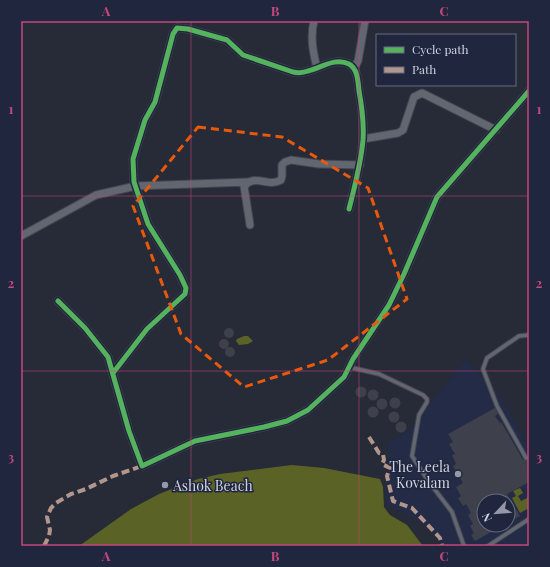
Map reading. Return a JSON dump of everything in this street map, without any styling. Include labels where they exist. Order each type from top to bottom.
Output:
[{"type":"street","points":[[314,21],[312,30],[312,49],[318,68]]},
{"type":"street","points":[[352,66],[358,61],[364,21]]},
{"type":"street","points":[[113,373],[147,329],[185,294],[186,288],[180,275],[148,224],[136,186],[133,159],[145,120],[155,102],[173,34],[177,28],[188,29],[227,40],[243,55],[293,72],[302,73],[339,62],[352,66],[358,76],[362,108],[363,139],[360,165],[349,209]]},
{"type":"street","points":[[58,301],[85,328],[108,357],[129,431],[142,466],[195,441],[287,421],[308,410],[344,377],[392,299],[437,197],[529,91]]},
{"type":"street","points":[[363,139],[398,133],[404,130],[414,97],[422,93],[496,130]]},
{"type":"street","points":[[21,236],[96,195],[136,186],[248,182],[255,180],[278,182],[281,180],[282,176],[282,165],[288,161],[319,164],[360,165]]},
{"type":"street","points":[[248,182],[244,186],[244,197],[250,225]]},
{"type":"lane","points":[[526,458],[497,406],[483,369],[487,358],[519,336],[529,335]]},
{"type":"lane","points":[[350,366],[379,374],[427,398],[419,415],[412,456],[429,482],[452,512],[464,546]]},
{"type":"lane","points":[[488,546],[529,520]]},
{"type":"highlighted area","points":[[198,127],[282,137],[368,188],[407,299],[328,360],[244,387],[181,334],[133,206]]},
{"type":"shaded area","points":[[248,336],[253,341],[248,344],[239,345],[236,341],[237,339]]},
{"type":"shaded area","name":"The Leela Kovalam","points":[[465,360],[497,391],[529,447],[529,546],[443,546],[426,525],[386,503],[388,443],[418,424],[427,407]]},
{"type":"shaded area","points":[[292,465],[324,468],[380,479],[383,487],[384,507],[390,515],[407,525],[423,546],[79,546],[131,509],[159,494],[198,479],[220,474]]},
{"type":"shaded area","points":[[520,488],[523,493],[518,496],[521,501],[529,497],[529,508],[520,513],[516,506],[516,493],[513,491]]},
{"type":"building","points":[[227,328],[231,328],[233,329],[233,337],[227,338],[224,335],[224,331]]},
{"type":"building","points":[[222,339],[226,339],[228,340],[228,348],[222,349],[219,346],[219,342]]},
{"type":"building","points":[[228,347],[232,347],[234,348],[234,356],[228,357],[225,354],[225,350]]},
{"type":"building","points":[[361,386],[365,388],[367,392],[365,396],[361,398],[357,396],[355,392],[357,388]]},
{"type":"building","points":[[373,389],[377,391],[379,395],[377,399],[373,401],[369,399],[367,395],[369,391]]},
{"type":"building","points":[[395,397],[399,399],[401,403],[399,407],[395,409],[391,407],[389,403],[391,399]]},
{"type":"building","points":[[382,398],[386,400],[388,404],[386,408],[382,410],[378,408],[376,404],[378,400]]},
{"type":"building","points":[[373,406],[377,408],[379,412],[377,416],[373,418],[369,416],[367,412],[369,408]]},
{"type":"building","points":[[495,408],[498,414],[495,416],[500,423],[501,422],[523,460],[529,457],[529,471],[527,472],[529,482],[509,493],[476,493],[476,533],[489,533],[475,541],[471,535],[474,533],[470,526],[473,524],[468,515],[471,513],[466,504],[463,506],[458,498],[461,496],[456,487],[463,483],[453,466],[456,464],[452,455],[455,454],[449,444],[453,442],[448,434]]},
{"type":"building","points":[[394,411],[398,413],[400,417],[398,421],[394,423],[390,421],[388,417],[390,413]]},
{"type":"building","points":[[401,421],[405,423],[407,427],[405,431],[401,433],[397,431],[395,427],[397,423]]},
{"type":"building","points":[[516,509],[520,516],[516,518]]},
{"type":"marked path","points":[[369,437],[379,453],[383,454],[384,460],[382,464],[390,468],[387,476],[393,501],[412,508],[440,538],[442,546]]},
{"type":"marked path","points":[[44,546],[50,530],[47,517],[51,508],[56,503],[71,494],[86,489],[113,476],[142,466]]},
{"type":"cycle path","points":[[113,373],[147,329],[185,294],[186,288],[180,275],[148,224],[134,182],[133,159],[145,120],[155,102],[173,34],[177,28],[188,29],[227,40],[243,55],[293,72],[299,73],[313,70],[333,62],[344,62],[352,66],[356,72],[358,80],[363,134],[356,183],[349,209]]},
{"type":"cycle path","points":[[58,301],[85,328],[108,357],[129,431],[142,466],[195,441],[287,421],[308,410],[344,377],[353,359],[389,305],[437,197],[529,91]]},
{"type":"place","name":"The Leela Kovalam","points":[[458,474]]},
{"type":"place","name":"Ashok Beach","points":[[165,485]]}]
